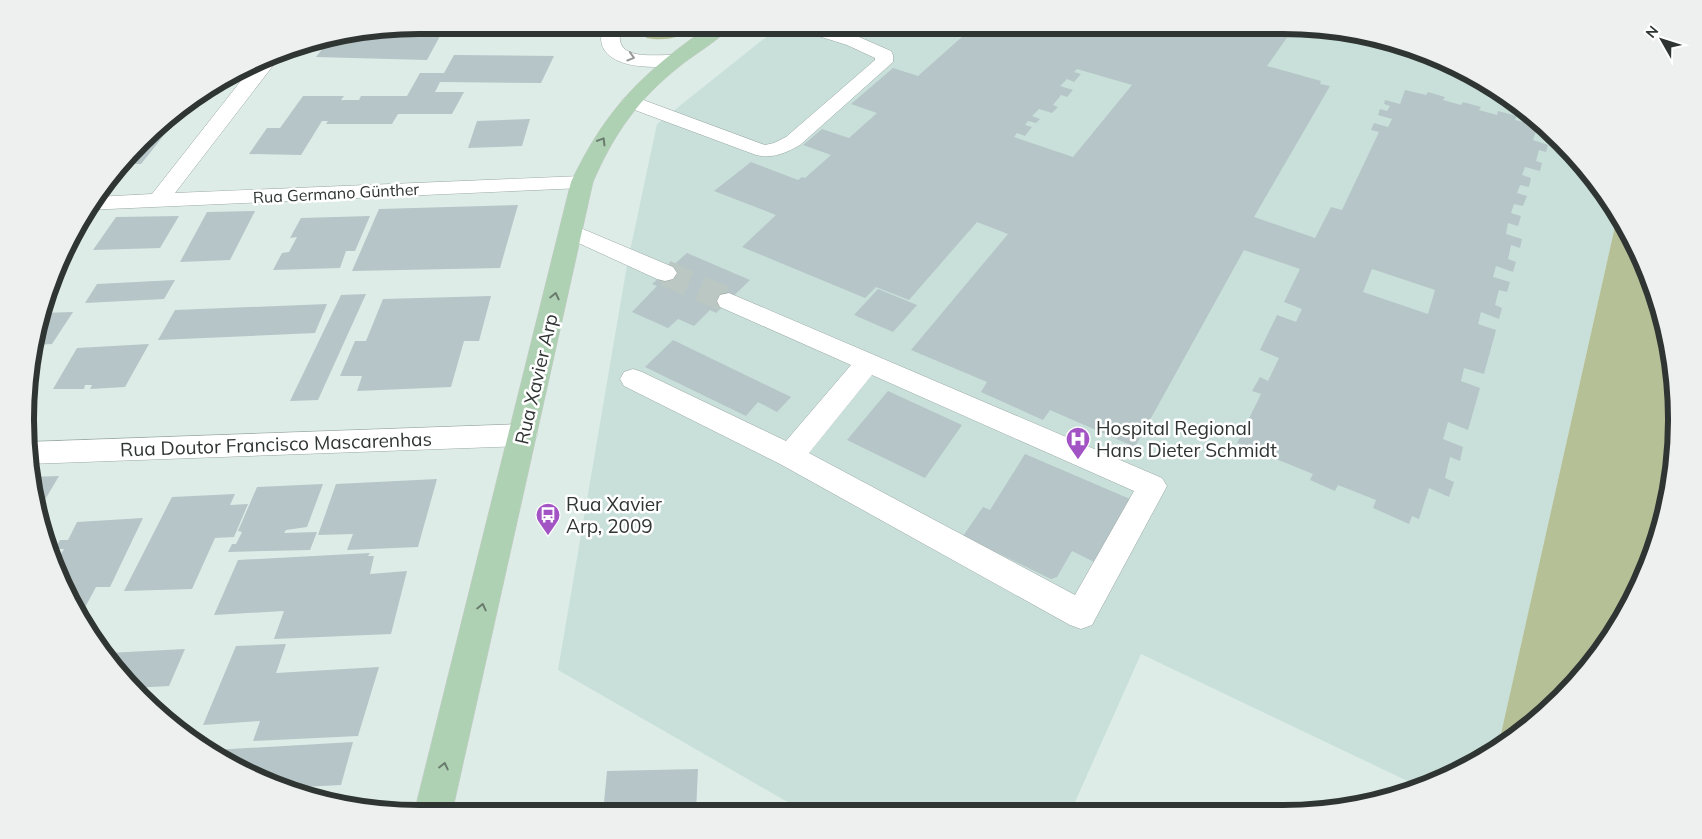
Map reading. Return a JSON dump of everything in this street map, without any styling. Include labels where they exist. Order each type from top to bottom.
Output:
[{"type":"main road","name":"Rua Xavier Arp","points":[[435,805],[582,182],[599,144],[614,121],[675,60],[711,34]]},
{"type":"street","points":[[612,34],[610,39],[614,50],[626,57],[644,61],[675,60]]},
{"type":"street","points":[[631,102],[763,151],[780,149],[793,141],[884,62],[884,55],[853,41],[831,34]]},
{"type":"street","points":[[158,201],[261,68]]},
{"type":"street","name":"Rua Germano Günther","points":[[100,204],[582,182]]},
{"type":"street","points":[[571,232],[665,273]]},
{"type":"street","points":[[633,379],[790,456],[1081,615],[1152,486],[729,301]]},
{"type":"street","points":[[790,456],[868,362]]},
{"type":"street","name":"Rua Doutor Francisco Mascarenhas","points":[[36,453],[522,435]]},
{"type":"shaded area","name":"Hospital Regional Hans Dieter Schmidt","points":[[772,34],[1282,34],[1333,37],[1382,47],[1430,63],[1475,85],[1537,129],[1573,165],[1615,225],[1500,738],[1475,754],[1411,783],[1141,654],[1074,805],[793,805],[558,670],[627,265],[657,124]]},
{"type":"green space","points":[[647,34],[683,34],[668,39],[646,38]]},
{"type":"green space","points":[[1615,225],[1639,272],[1648,296],[1661,344],[1665,369],[1668,420],[1665,470],[1661,495],[1648,543],[1639,567],[1617,612],[1603,634],[1573,674],[1537,710],[1500,738]]},
{"type":"building","points":[[957,34],[1289,34],[1267,66],[1321,81],[1320,84],[1330,86],[1254,217],[1315,238],[1331,207],[1342,210],[1379,132],[1371,130],[1374,123],[1388,127],[1392,119],[1378,115],[1380,109],[1387,111],[1390,106],[1384,104],[1385,100],[1400,104],[1405,90],[1426,95],[1428,92],[1445,97],[1443,100],[1461,105],[1463,102],[1481,107],[1479,110],[1497,115],[1498,111],[1517,116],[1515,120],[1530,123],[1537,129],[1533,140],[1548,145],[1546,152],[1539,150],[1536,161],[1542,163],[1540,171],[1525,167],[1522,175],[1531,178],[1529,187],[1520,185],[1517,193],[1527,196],[1523,206],[1514,204],[1511,213],[1521,216],[1518,226],[1508,223],[1506,234],[1522,239],[1520,248],[1511,245],[1508,259],[1516,262],[1513,272],[1496,266],[1493,277],[1510,282],[1507,292],[1499,290],[1495,305],[1502,308],[1499,319],[1481,312],[1478,324],[1496,330],[1484,374],[1464,368],[1461,381],[1480,388],[1468,430],[1448,422],[1443,439],[1463,447],[1460,461],[1450,457],[1445,478],[1454,482],[1449,497],[1429,488],[1419,519],[1412,516],[1409,524],[1373,508],[1376,500],[1338,485],[1335,491],[1310,480],[1313,474],[1237,443],[1261,394],[1252,391],[1260,377],[1268,381],[1279,358],[1260,350],[1277,315],[1296,322],[1302,309],[1284,302],[1300,269],[1244,250],[1135,447],[1050,410],[1043,420],[981,392],[987,382],[911,350],[1008,234],[977,222],[909,300],[876,287],[865,298],[742,247],[776,215],[714,191],[751,162],[798,180],[802,177],[805,178],[831,155],[803,145],[822,129],[849,138],[877,113],[851,104],[893,68],[918,76],[963,36]],"holes":[[[1077,69],[1132,85],[1073,157],[1014,137],[1017,133],[1025,136],[1032,127],[1025,125],[1028,121],[1036,123],[1040,119],[1032,116],[1039,109],[1052,113],[1058,107],[1053,105],[1061,95],[1067,97],[1073,90],[1060,86],[1067,79],[1074,82],[1081,74],[1074,72]],[[1372,269],[1435,290],[1428,314],[1363,292]]]},
{"type":"building","points":[[394,35],[440,36],[427,60],[316,57],[325,46],[344,41]]},
{"type":"building","points":[[454,55],[554,56],[541,83],[440,82],[435,92],[464,92],[452,114],[398,114],[392,124],[326,124],[328,121],[322,121],[301,155],[249,154],[267,128],[280,128],[303,96],[344,96],[341,100],[359,100],[361,96],[407,96],[420,73],[444,73]]},
{"type":"building","points":[[530,119],[522,146],[468,148],[477,121]]},
{"type":"building","points":[[173,124],[141,164],[130,164],[165,129]]},
{"type":"building","points":[[518,205],[500,268],[352,271],[379,209]]},
{"type":"building","points":[[255,211],[230,260],[180,262],[207,212]]},
{"type":"building","points":[[179,216],[160,248],[93,250],[116,217]]},
{"type":"building","points":[[370,216],[355,251],[346,251],[340,268],[273,270],[282,253],[289,252],[297,237],[290,238],[301,218]]},
{"type":"building","points":[[687,253],[750,280],[716,313],[710,310],[694,326],[678,319],[668,328],[632,312],[657,286],[652,284]]},
{"type":"building","points":[[175,280],[164,299],[85,303],[97,284]]},
{"type":"building","points":[[878,289],[917,305],[893,332],[854,315]]},
{"type":"building","points":[[366,294],[318,400],[290,401],[341,295]]},
{"type":"building","points":[[491,296],[479,341],[464,341],[451,387],[357,391],[362,376],[340,376],[355,341],[366,341],[383,299]]},
{"type":"building","points":[[327,304],[315,333],[158,340],[175,310]]},
{"type":"building","points":[[73,312],[52,344],[41,345],[47,320],[49,313]]},
{"type":"building","points":[[673,340],[791,397],[777,412],[758,402],[746,416],[645,367]]},
{"type":"building","points":[[149,344],[125,387],[90,389],[92,385],[85,385],[84,389],[53,389],[77,348]]},
{"type":"building","points":[[888,391],[962,425],[925,478],[847,440]]},
{"type":"building","points":[[1025,454],[1130,499],[1096,563],[1072,551],[1057,577],[1051,579],[963,536],[983,507],[990,510]]},
{"type":"building","points":[[59,476],[43,503],[41,495],[38,477]]},
{"type":"building","points":[[437,479],[418,547],[347,550],[353,534],[318,535],[336,484]]},
{"type":"building","points":[[323,484],[307,527],[286,530],[284,533],[317,532],[310,550],[228,552],[232,544],[236,544],[242,532],[238,531],[257,487]]},
{"type":"building","points":[[235,494],[230,505],[248,504],[234,537],[215,538],[192,589],[124,591],[172,497]]},
{"type":"building","points":[[143,518],[110,587],[96,587],[84,610],[59,557],[64,549],[56,548],[60,540],[68,540],[77,522]]},
{"type":"building","points":[[370,553],[368,556],[374,556],[370,574],[407,571],[391,634],[274,639],[284,611],[214,615],[238,560]]},
{"type":"building","points":[[286,644],[276,673],[379,667],[358,736],[253,741],[260,721],[203,725],[236,646]]},
{"type":"building","points":[[185,649],[169,686],[142,687],[112,653]]},
{"type":"building","points":[[353,742],[341,785],[303,787],[296,785],[272,776],[220,750]]},
{"type":"building","points":[[698,769],[696,805],[604,805],[607,771]]},
{"type":"tunnel","points":[[665,273],[729,301]]},
{"type":"place","name":"Hospital Regional Hans Dieter Schmidt","points":[[1078,460]]},
{"type":"place","name":"Rua Xavier Arp, 2009","points":[[548,536]]}]
